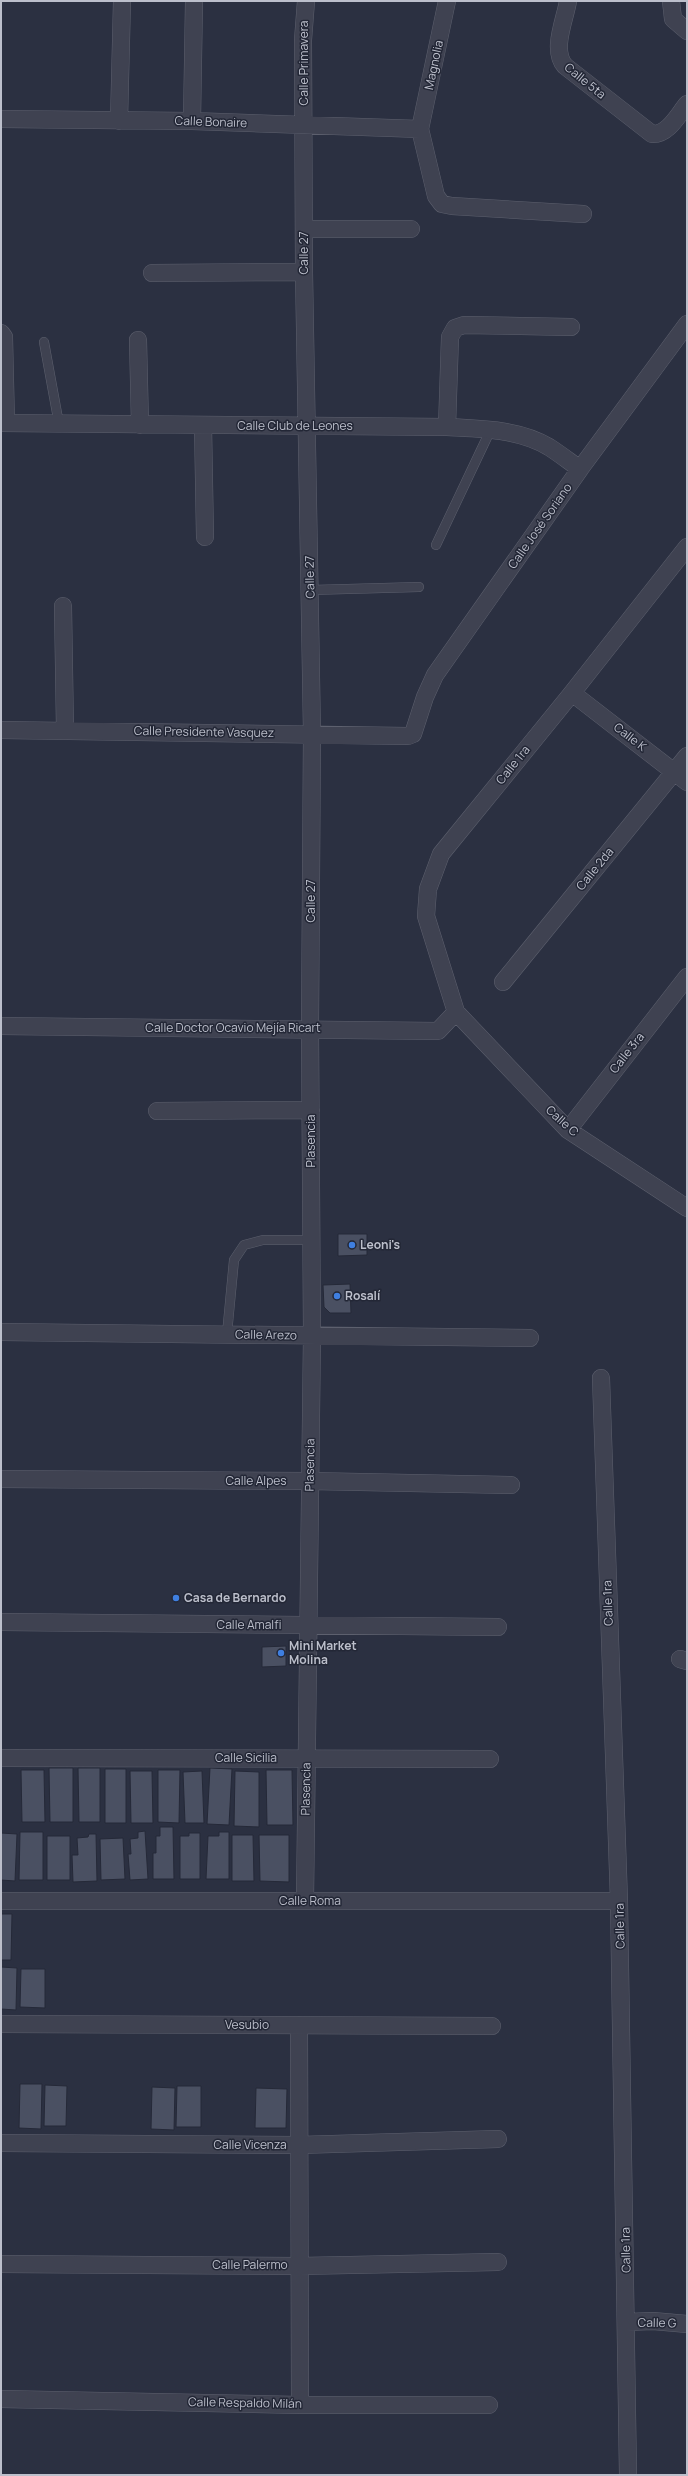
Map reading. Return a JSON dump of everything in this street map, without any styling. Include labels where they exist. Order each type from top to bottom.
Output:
[{"type":"street","points":[[119,120],[122,1]]},
{"type":"street","points":[[192,121],[194,1]]},
{"type":"street","name":"Calle Primavera","points":[[305,125],[303,40],[306,1]]},
{"type":"street","name":"Magnolia","points":[[420,129],[447,1]]},
{"type":"street","name":"Calle 5ta","points":[[568,1],[558,50],[560,59],[652,134],[659,135],[666,131],[687,104]]},
{"type":"street","points":[[671,1],[673,19],[687,31]]},
{"type":"street","name":"Calle Bonaire","points":[[1,119],[192,121],[420,129]]},
{"type":"street","name":"Calle 27","points":[[305,125],[304,272],[311,590],[312,733],[310,1028]]},
{"type":"street","points":[[420,129],[436,196],[442,204],[583,214]]},
{"type":"street","points":[[304,229],[411,229]]},
{"type":"street","points":[[152,273],[304,272]]},
{"type":"street","name":"Calle José Soriano","points":[[408,736],[416,729],[425,697],[435,676],[580,469],[687,324]]},
{"type":"street","points":[[447,427],[450,337],[455,328],[464,325],[571,327]]},
{"type":"street","points":[[1,333],[4,337],[4,423]]},
{"type":"street","points":[[138,340],[140,425]]},
{"type":"street","name":"Calle Club de Leones","points":[[4,423],[203,426],[447,427],[491,429],[528,437],[549,447],[580,469]]},
{"type":"street","points":[[203,426],[205,537]]},
{"type":"street","name":"Calle 1ra","points":[[456,1012],[426,916],[428,889],[441,854],[572,693],[687,547]]},
{"type":"street","points":[[63,606],[64,730]]},
{"type":"street","name":"Calle K","points":[[572,693],[681,777]]},
{"type":"street","name":"Calle Presidente Vasquez","points":[[1,730],[312,733],[408,736]]},
{"type":"street","name":"Calle 2da","points":[[503,982],[681,777],[687,756]]},
{"type":"street","name":"Calle 3ra","points":[[568,1130],[687,977]]},
{"type":"street","name":"Calle Doctor Ocavio Mejía Ricart","points":[[1,1026],[310,1028],[438,1031],[456,1012]]},
{"type":"street","name":"Calle C","points":[[456,1012],[568,1130],[685,1202]]},
{"type":"street","name":"Plasencia","points":[[305,1901],[312,1335],[310,1028]]},
{"type":"street","points":[[156,1111],[311,1110]]},
{"type":"street","name":"Calle Arezo","points":[[1,1332],[530,1338]]},
{"type":"street","name":"Calle 1ra","points":[[601,1378],[619,1901],[627,2322],[628,2475]]},
{"type":"street","name":"Calle Alpes","points":[[1,1480],[310,1481],[511,1485]]},
{"type":"street","name":"Calle Amalfi","points":[[1,1622],[498,1627]]},
{"type":"street","name":"Calle Sicilia","points":[[1,1758],[490,1759]]},
{"type":"street","name":"Calle Roma","points":[[1,1901],[619,1901]]},
{"type":"street","name":"Vesubio","points":[[1,2024],[492,2026]]},
{"type":"street","points":[[299,2026],[300,2405]]},
{"type":"street","name":"Calle Vicenza","points":[[1,2143],[299,2145],[498,2139]]},
{"type":"street","name":"Calle Palermo","points":[[1,2264],[300,2266],[498,2262]]},
{"type":"street","name":"Calle G","points":[[627,2322],[653,2321],[687,2324]]},
{"type":"street","name":"Calle Respaldo Milán","points":[[1,2399],[300,2405],[488,2405]]},
{"type":"lane","points":[[44,342],[59,424]]},
{"type":"lane","points":[[436,545],[491,429]]},
{"type":"lane","points":[[311,590],[419,587]]},
{"type":"lane","points":[[227,1334],[234,1260],[244,1245],[263,1240],[312,1240]]},
{"type":"building","name":"Leoni's","points":[[338,1234],[367,1234],[367,1255],[338,1256]]},
{"type":"building","name":"Rosalí","points":[[350,1284],[351,1313],[330,1313],[324,1307],[323,1285]]},
{"type":"building","points":[[286,1646],[286,1666],[262,1667],[262,1647]]},
{"type":"building","points":[[49,1768],[73,1768],[73,1822],[50,1822]]},
{"type":"building","points":[[78,1768],[100,1768],[100,1822],[79,1822]]},
{"type":"building","points":[[210,1768],[232,1769],[229,1825],[207,1824]]},
{"type":"building","points":[[105,1769],[126,1769],[126,1823],[105,1823]]},
{"type":"building","points":[[21,1770],[44,1770],[45,1822],[22,1822]]},
{"type":"building","points":[[158,1770],[180,1770],[179,1823],[158,1822]]},
{"type":"building","points":[[266,1770],[292,1770],[293,1825],[267,1825]]},
{"type":"building","points":[[130,1771],[152,1771],[153,1823],[131,1823]]},
{"type":"building","points":[[202,1771],[204,1823],[185,1823],[183,1772]]},
{"type":"building","points":[[235,1771],[259,1772],[259,1827],[234,1826]]},
{"type":"building","points":[[160,1827],[173,1827],[174,1879],[153,1879],[153,1853],[156,1853],[156,1836],[160,1836]]},
{"type":"building","points":[[145,1831],[148,1879],[130,1880],[128,1854],[131,1854],[130,1839],[138,1838],[138,1832]]},
{"type":"building","points":[[20,1832],[43,1832],[43,1880],[19,1880]]},
{"type":"building","points":[[219,1832],[229,1832],[229,1879],[206,1879],[208,1836],[219,1836]]},
{"type":"building","points":[[1,1833],[17,1834],[15,1881],[1,1880]]},
{"type":"building","points":[[189,1833],[200,1833],[200,1879],[180,1879],[180,1836],[189,1836]]},
{"type":"building","points":[[89,1834],[96,1834],[97,1881],[73,1882],[72,1855],[78,1855],[77,1838],[88,1837]]},
{"type":"building","points":[[232,1835],[253,1835],[254,1881],[232,1881]]},
{"type":"building","points":[[259,1835],[289,1835],[289,1882],[260,1881]]},
{"type":"building","points":[[47,1836],[70,1836],[70,1880],[47,1880]]},
{"type":"building","points":[[123,1838],[125,1879],[101,1880],[100,1839]]},
{"type":"building","points":[[1,1914],[12,1914],[11,1960],[1,1960]]},
{"type":"building","points":[[1,1967],[17,1968],[16,2010],[1,2009]]},
{"type":"building","points":[[21,1969],[45,1969],[45,2008],[20,2007]]},
{"type":"building","points":[[20,2084],[42,2084],[41,2129],[19,2128]]},
{"type":"building","points":[[45,2085],[67,2086],[66,2126],[44,2126]]},
{"type":"building","points":[[177,2086],[201,2086],[201,2127],[176,2127]]},
{"type":"building","points":[[152,2087],[175,2088],[174,2130],[151,2129]]},
{"type":"building","points":[[256,2088],[287,2089],[286,2128],[255,2128]]},
{"type":"place","name":"Leoni's","points":[[352,1245]]},
{"type":"place","name":"Rosalí","points":[[337,1296]]},
{"type":"place","name":"Casa de Bernardo","points":[[176,1598]]},
{"type":"place","name":"Mini Market Molina","points":[[281,1653]]}]
